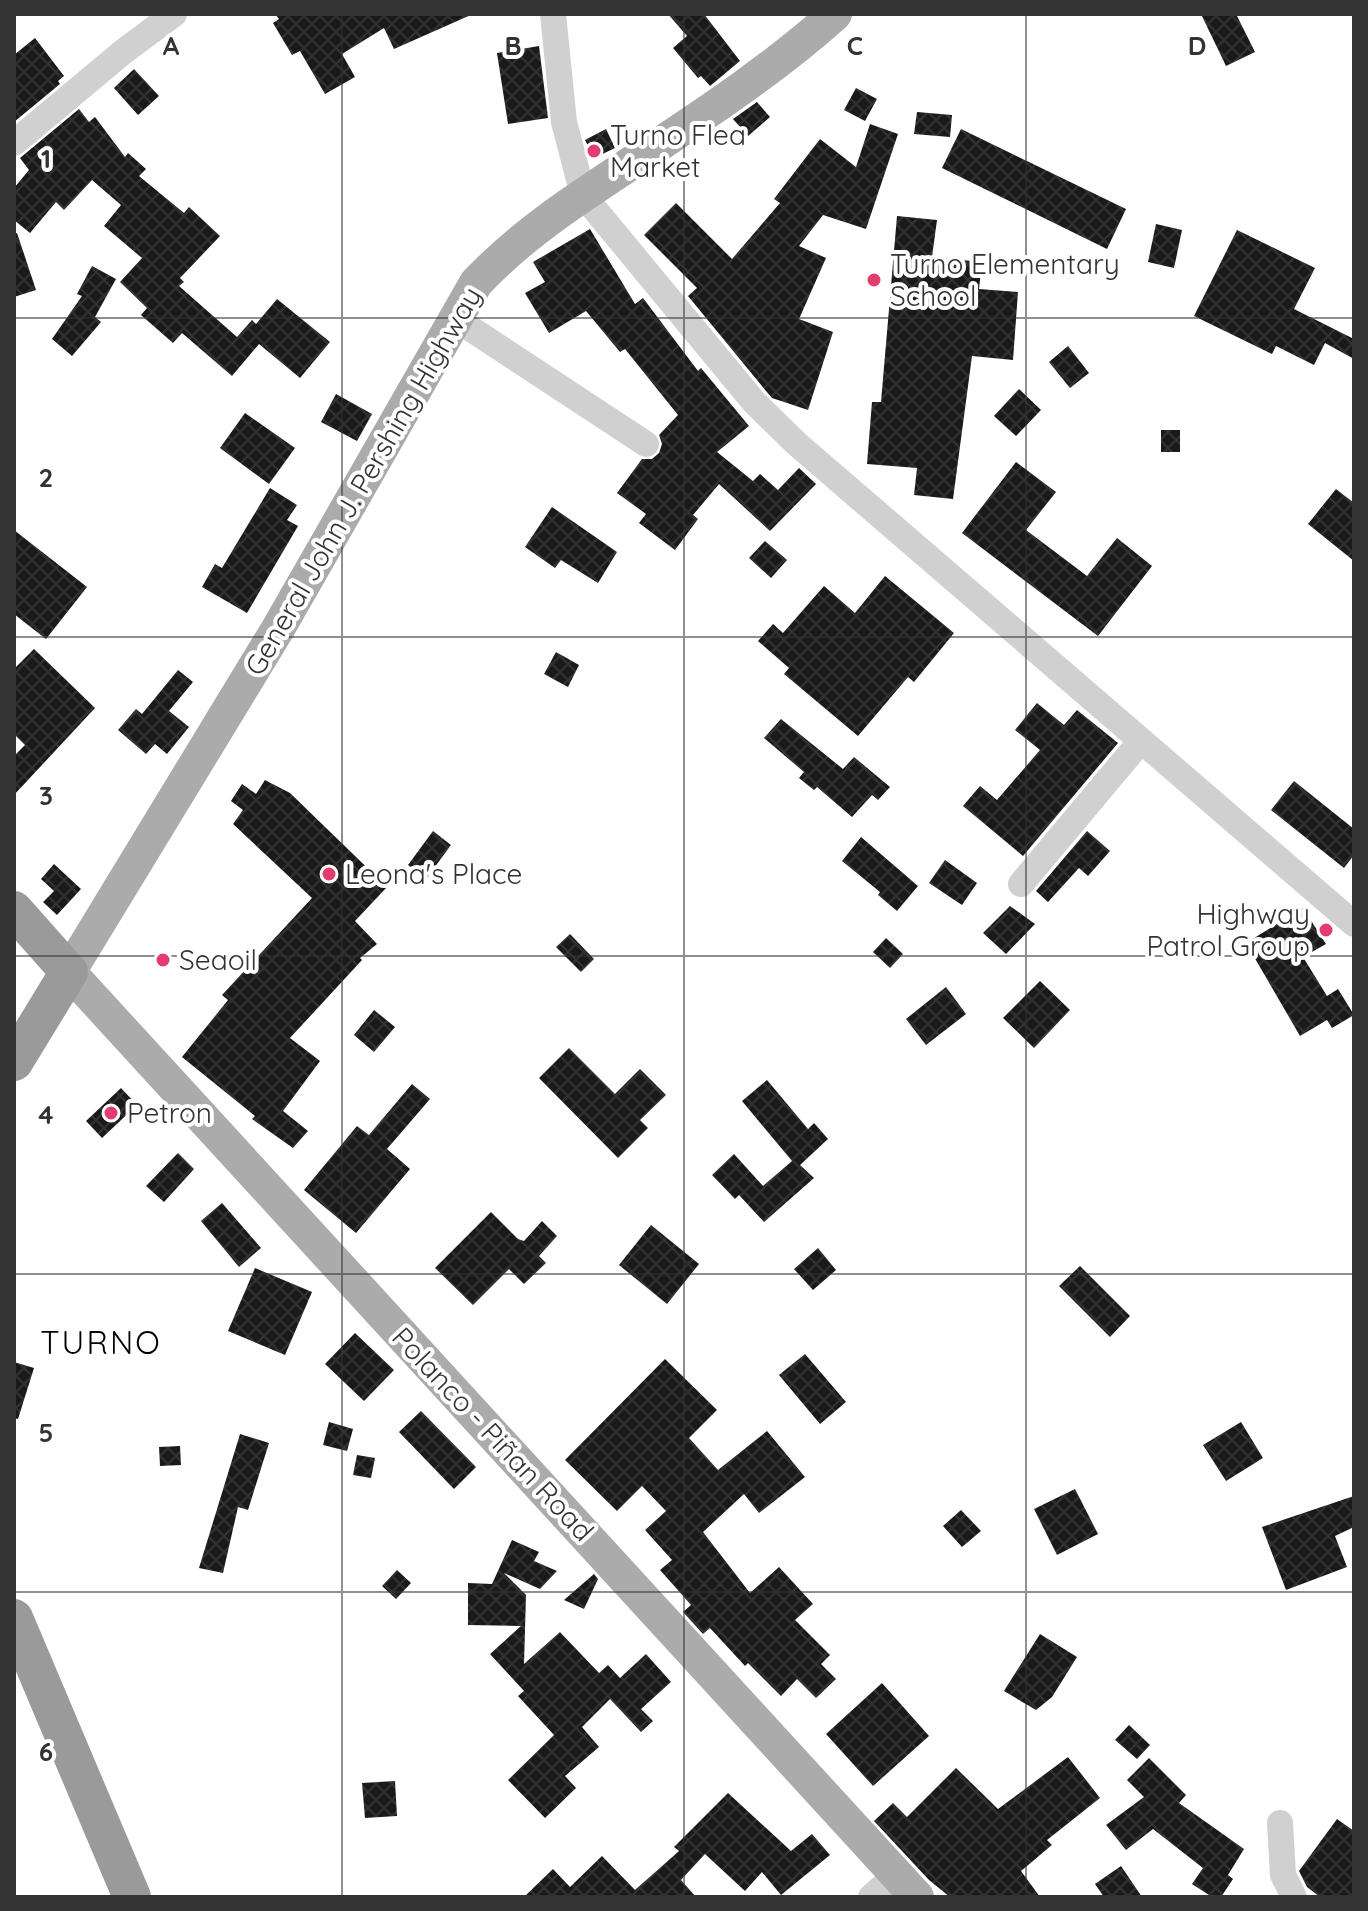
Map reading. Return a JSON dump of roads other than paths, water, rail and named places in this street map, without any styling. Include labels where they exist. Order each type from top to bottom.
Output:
[{"type":"highway","points":[[14,910],[69,972]]},
{"type":"highway","name":"General John J. Pershing Highway","points":[[14,1062],[69,972]]},
{"type":"highway","points":[[14,1618],[132,1897]]},
{"type":"main road","name":"General John J. Pershing Highway","points":[[69,972],[279,627],[476,283],[507,250],[583,195],[716,107],[835,14]]},
{"type":"main road","name":"Polanco - Piñan Road","points":[[69,972],[907,1886]]},
{"type":"street","points":[[14,143],[123,52],[174,14]]},
{"type":"street","points":[[553,14],[564,122],[583,195],[754,402],[797,444],[1354,924]]},
{"type":"street","points":[[456,319],[646,444]]},
{"type":"street","points":[[1021,884],[1140,742]]},
{"type":"street","points":[[1280,1823],[1283,1875],[1294,1897]]},
{"type":"street","points":[[871,1897],[907,1886]]},
{"type":"place","name":"Turno Flea Market","points":[[594,151]]},
{"type":"place","name":"Turno Elementary School","points":[[874,280]]},
{"type":"place","name":"Leona's Place","points":[[329,874]]},
{"type":"place","name":"Highway Patrol Group","points":[[1326,930]]},
{"type":"place","name":"Seaoil","points":[[163,960]]},
{"type":"place","name":"Petron","points":[[111,1113]]},
{"type":"district","name":"TURNO","points":[[101,1343]]}]
